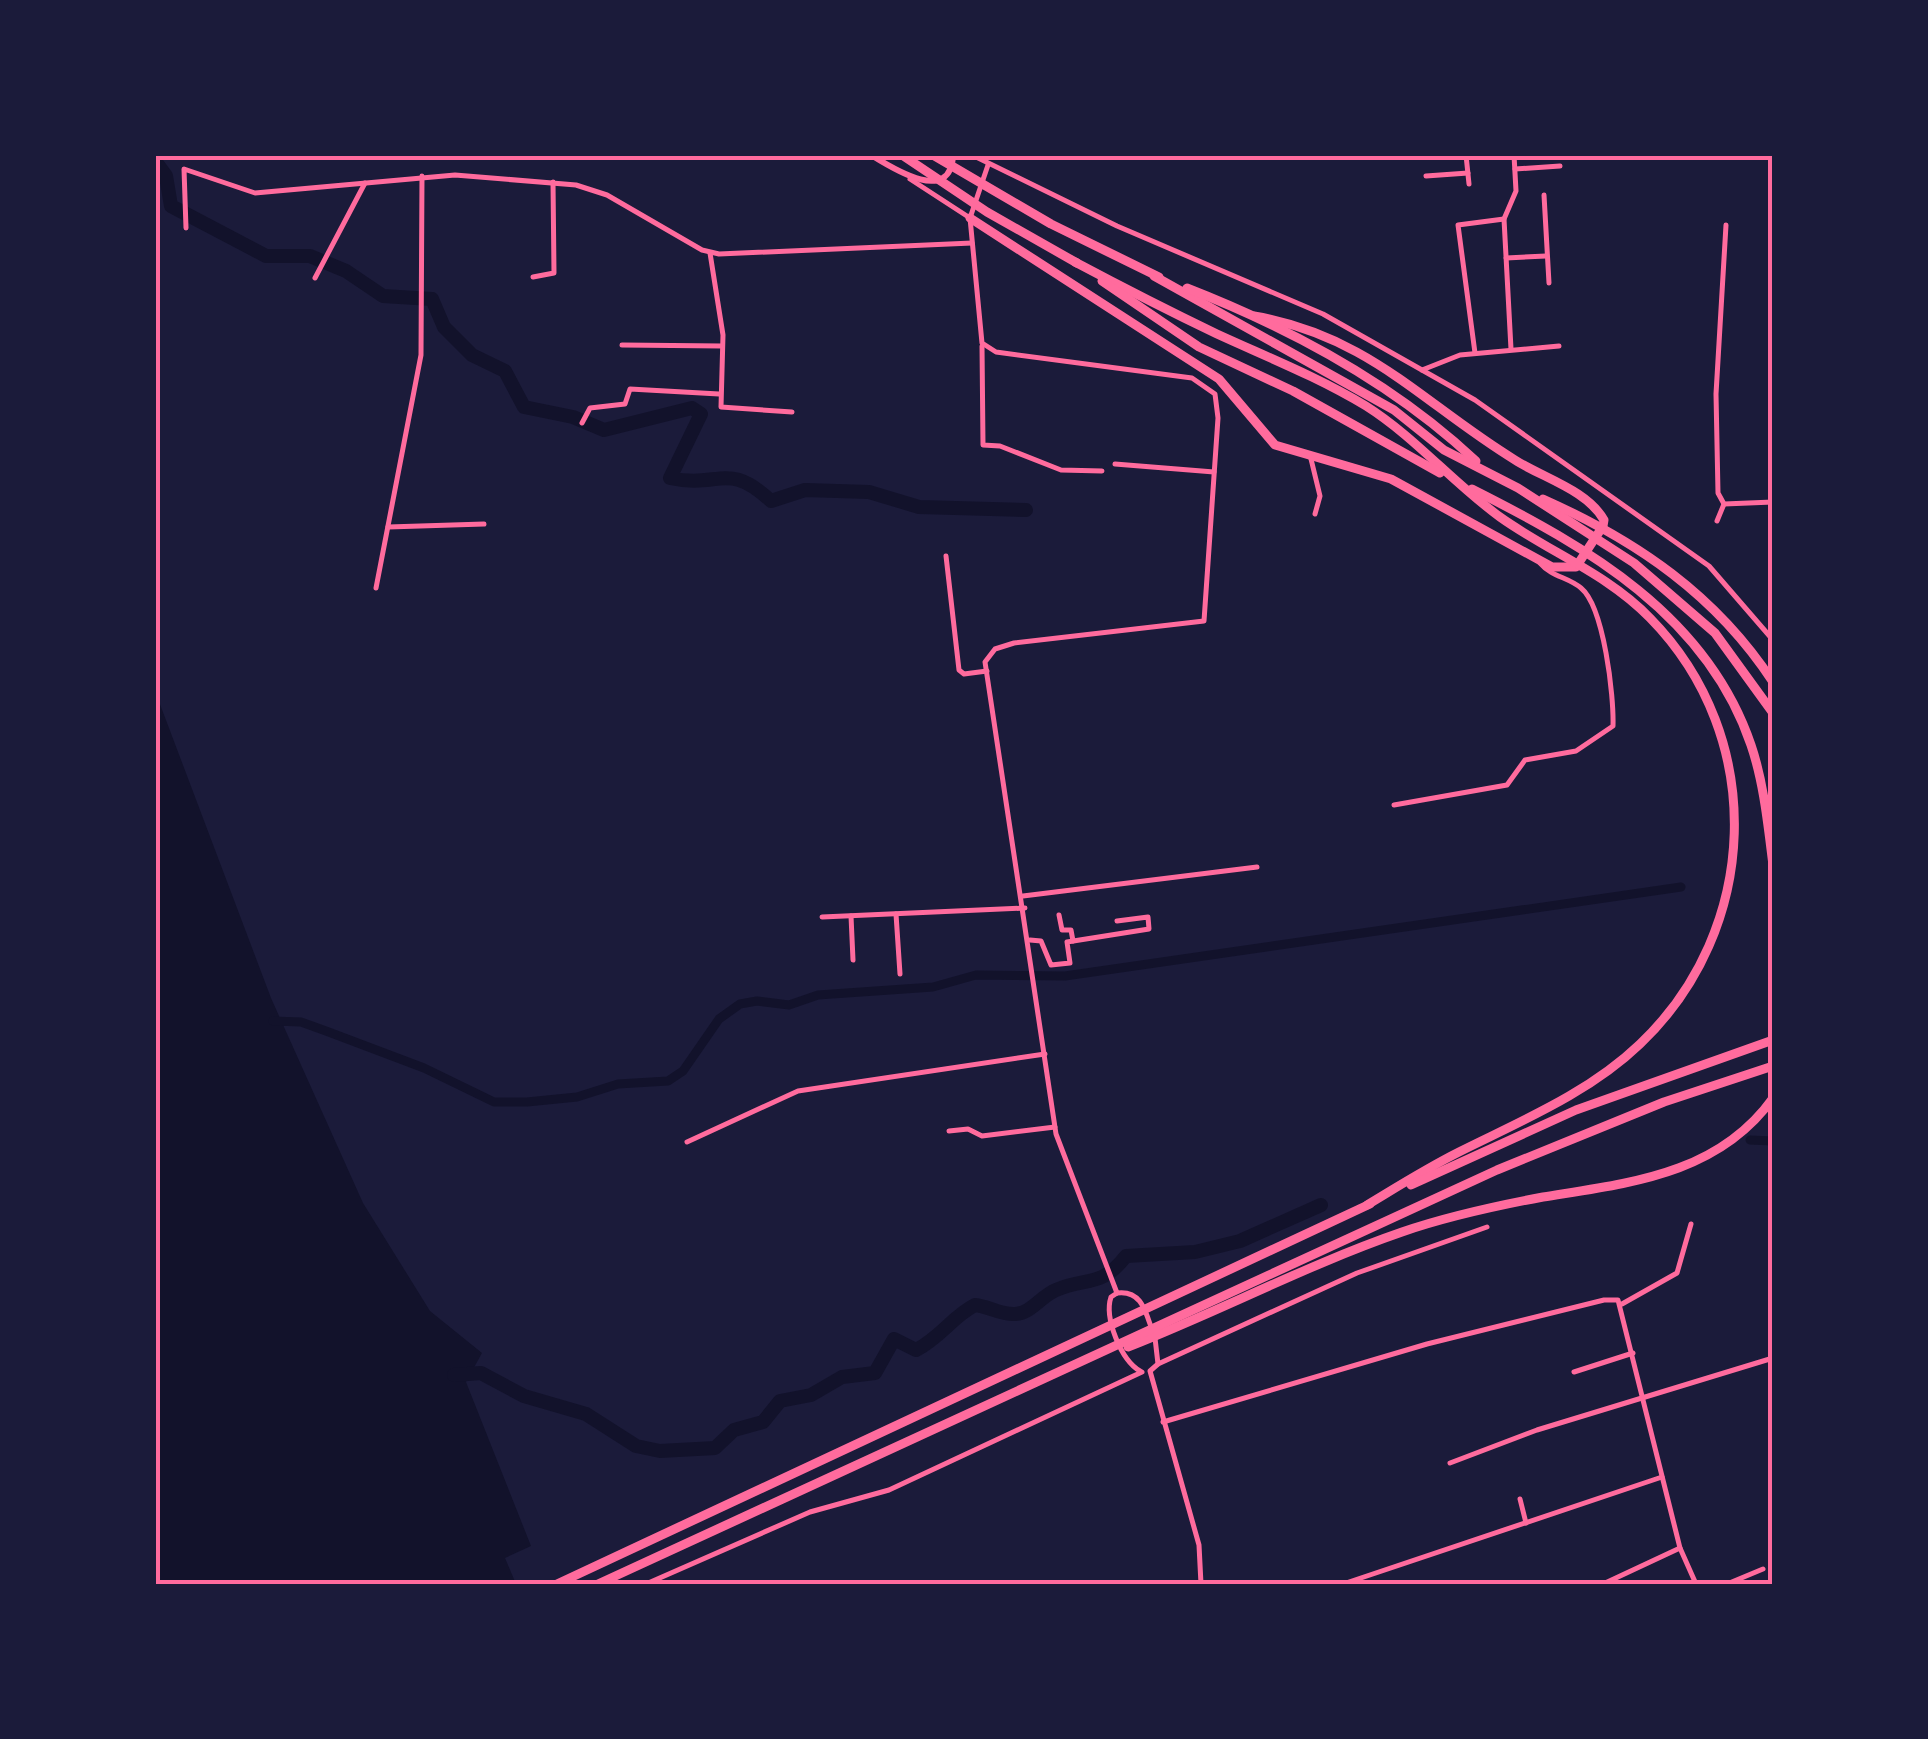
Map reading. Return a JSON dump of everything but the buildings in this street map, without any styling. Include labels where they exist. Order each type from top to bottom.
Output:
[{"type":"highway","points":[[902,155],[987,212],[1075,262],[1201,326],[1285,362],[1366,406],[1510,524],[1624,594],[1682,656],[1706,697],[1728,758],[1736,825],[1733,874],[1721,920],[1702,963],[1674,1007],[1639,1045],[1572,1094],[1367,1205]]},
{"type":"highway","points":[[943,157],[1052,224],[1154,276],[1382,404],[1444,450],[1518,488],[1675,595],[1715,633],[1773,713]]},
{"type":"highway","points":[[970,218],[1198,365],[1228,388],[1264,438],[1289,453],[1391,479],[1535,557],[1563,569],[1576,567],[1604,520],[1591,503],[1492,445],[1410,383],[1322,333],[1254,316]]},
{"type":"highway","points":[[1075,262],[1181,337],[1284,386],[1602,561],[1638,588],[1706,658],[1751,745],[1773,865]]},
{"type":"highway","points":[[1154,276],[1254,316],[1402,397],[1482,467]]},
{"type":"highway","points":[[1518,488],[1616,535],[1671,571],[1722,616],[1773,682]]},
{"type":"highway","points":[[557,1584],[1576,1110],[1773,1040]]},
{"type":"highway","points":[[598,1584],[1514,1162],[1664,1102],[1773,1066]]},
{"type":"highway","points":[[1037,1382],[1400,1232],[1497,1206],[1674,1172],[1728,1142],[1773,1098]]},
{"type":"street","points":[[870,155],[970,218]]},
{"type":"street","points":[[972,155],[988,166],[1323,314],[1475,400],[1696,557],[1739,596],[1773,640]]},
{"type":"street","points":[[1466,155],[1469,184]]},
{"type":"street","points":[[1511,349],[1504,219],[1516,191],[1514,155]]},
{"type":"street","points":[[910,179],[943,178],[950,171],[943,157]]},
{"type":"street","points":[[988,166],[970,218],[982,344],[984,444],[1009,449],[1061,470],[1102,471]]},
{"type":"street","points":[[1515,169],[1560,166]]},
{"type":"street","points":[[186,228],[184,169],[254,193],[422,176],[554,182],[595,190],[710,253],[972,243]]},
{"type":"street","points":[[1426,176],[1468,173]]},
{"type":"street","points":[[376,588],[415,401],[422,304],[422,176]]},
{"type":"street","points":[[533,277],[554,273],[554,182]]},
{"type":"street","points":[[316,276],[365,183]]},
{"type":"street","points":[[1544,195],[1550,282]]},
{"type":"street","points":[[1475,353],[1458,225],[1504,219]]},
{"type":"street","points":[[1724,504],[1718,493],[1716,394],[1726,225]]},
{"type":"street","points":[[710,253],[722,346],[720,394],[725,408],[792,412]]},
{"type":"street","points":[[1506,258],[1546,256]]},
{"type":"street","points":[[622,344],[722,346]]},
{"type":"street","points":[[982,344],[996,352],[1202,382],[1215,394],[1204,622],[1014,643],[994,649],[985,662],[1030,940],[1054,1127],[1065,1166],[1117,1292]]},
{"type":"street","points":[[1422,370],[1475,353],[1559,346]]},
{"type":"street","points":[[582,422],[595,406],[624,405],[633,389],[720,394]]},
{"type":"street","points":[[1312,458],[1320,496],[1315,514]]},
{"type":"street","points":[[1115,464],[1214,472]]},
{"type":"street","points":[[1724,504],[1773,502]]},
{"type":"street","points":[[1716,521],[1724,504]]},
{"type":"street","points":[[388,528],[484,524]]},
{"type":"street","points":[[946,556],[959,670],[964,674],[987,671]]},
{"type":"street","points":[[1394,806],[1507,785],[1525,760],[1576,751],[1613,726],[1606,645],[1592,604],[1580,587],[1549,573],[1535,557]]},
{"type":"street","points":[[1023,896],[1258,867]]},
{"type":"street","points":[[822,917],[1025,908]]},
{"type":"street","points":[[896,914],[900,974]]},
{"type":"street","points":[[1059,915],[1062,930],[1071,930],[1073,941]]},
{"type":"street","points":[[851,916],[853,960]]},
{"type":"street","points":[[1030,940],[1040,941],[1051,966],[1070,963],[1067,942],[1150,929],[1148,917],[1118,921]]},
{"type":"street","points":[[687,1142],[798,1091],[1045,1054]]},
{"type":"street","points":[[948,1131],[968,1130],[982,1136],[1054,1127]]},
{"type":"street","points":[[1163,1422],[1427,1344],[1604,1300],[1622,1304],[1677,1273],[1691,1224]]},
{"type":"street","points":[[646,1584],[810,1512],[890,1490],[1357,1274],[1486,1227]]},
{"type":"street","points":[[1142,1372],[1128,1360],[1108,1314],[1111,1297],[1117,1292],[1132,1294],[1144,1307],[1158,1364]]},
{"type":"street","points":[[1622,1304],[1680,1548],[1696,1584]]},
{"type":"street","points":[[1574,1372],[1633,1353]]},
{"type":"street","points":[[1450,1463],[1642,1397],[1773,1358]]},
{"type":"street","points":[[1150,1371],[1202,1568],[1200,1584]]},
{"type":"street","points":[[1343,1584],[1662,1477]]},
{"type":"street","points":[[1520,1499],[1526,1523]]},
{"type":"street","points":[[1603,1584],[1680,1548]]},
{"type":"street","points":[[1727,1584],[1763,1569]]},
{"type":"shaded area","points":[[155,691],[271,998],[363,1203],[430,1311],[482,1353],[466,1382],[531,1546],[505,1558],[516,1584],[155,1584]]},
{"type":"waterway","points":[[155,161],[166,176],[171,206],[266,256],[310,256],[346,271],[383,296],[432,299],[444,327],[472,355],[505,371],[524,407],[573,417],[604,430],[692,408],[701,414],[670,478],[733,479],[771,501],[805,490],[869,492],[919,507],[1026,510]]},
{"type":"waterway","points":[[273,1021],[301,1022],[326,1031],[424,1068],[494,1102],[527,1102],[577,1097],[618,1084],[668,1081],[683,1071],[719,1019],[740,1004],[757,1001],[789,1005],[818,995],[933,987],[976,975],[1065,976],[1681,887]]},
{"type":"waterway","points":[[1750,1140],[1773,1141]]},
{"type":"waterway","points":[[454,1375],[481,1373],[524,1396],[586,1414],[636,1446],[660,1451],[715,1448],[734,1430],[763,1422],[780,1401],[811,1395],[842,1377],[875,1373],[894,1339],[916,1350],[975,1305],[1021,1313],[1056,1290],[1109,1273],[1126,1256],[1195,1252],[1240,1241],[1321,1205]]}]
